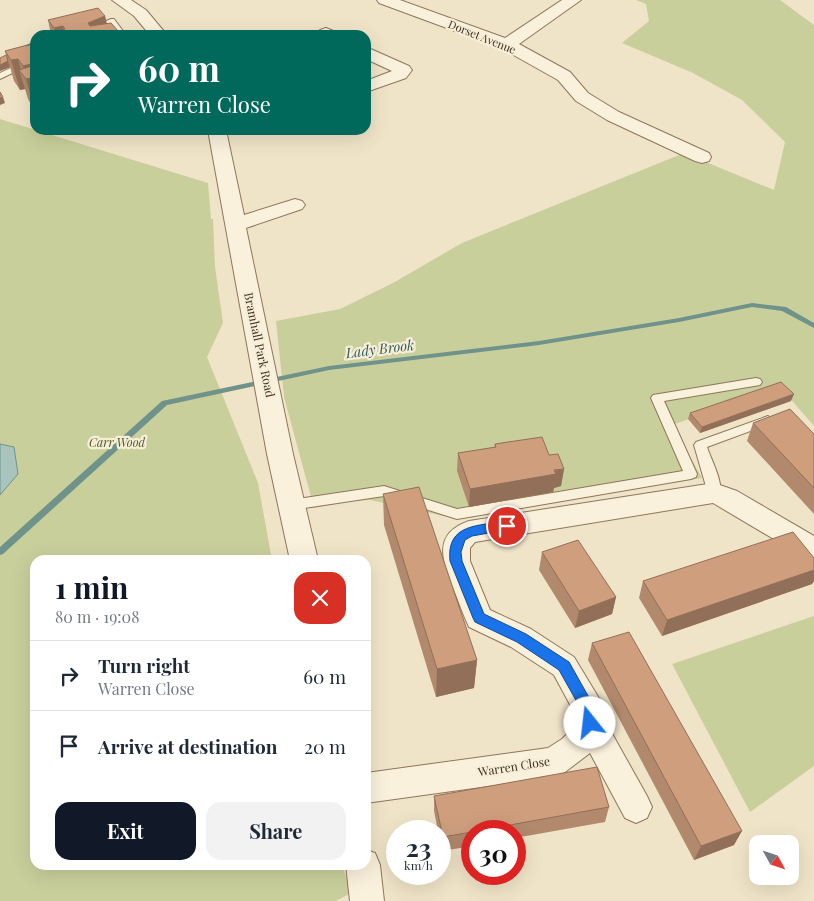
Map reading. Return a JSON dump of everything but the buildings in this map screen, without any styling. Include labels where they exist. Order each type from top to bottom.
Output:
[{"type":"street","points":[[120,0],[140,13],[153,30]]},
{"type":"street","name":"Dorset Avenue","points":[[385,0],[507,44],[564,76],[582,97],[613,116],[702,157]]},
{"type":"street","points":[[507,44],[573,0]]},
{"type":"street","points":[[371,54],[403,70],[400,74],[371,86]]},
{"type":"street","name":"Bramhall Park Road","points":[[218,135],[262,362],[303,555]]},
{"type":"street","points":[[235,225],[295,205]]},
{"type":"street","points":[[636,807],[590,723],[589,710],[564,666],[522,638],[480,618],[456,561],[455,552],[461,537],[469,532],[714,493],[728,498],[814,549]]},
{"type":"street","name":"Warren Close","points":[[371,787],[554,762],[580,743],[586,736],[590,723]]},
{"type":"street","points":[[364,870],[367,901]]},
{"type":"lane","points":[[88,30],[111,21],[118,30]]},
{"type":"lane","points":[[0,76],[30,61]]},
{"type":"lane","points":[[291,505],[384,491],[457,514],[691,474],[657,398],[756,382]]},
{"type":"lane","points":[[714,493],[713,483],[700,445],[779,416]]},
{"type":"green space","points":[[636,0],[780,0],[814,25],[814,426],[780,387],[672,425],[702,478],[453,518],[370,500],[351,501],[314,508],[284,397],[276,321],[340,309],[393,283],[462,243],[684,153],[774,190],[785,142],[742,100],[693,73],[622,43],[649,21],[646,4]]},
{"type":"green space","name":"Carr Wood","points":[[0,119],[30,128],[30,135],[52,135],[208,183],[211,219],[213,219],[215,267],[223,323],[207,357],[258,483],[271,555],[30,555],[30,870],[344,870],[351,893],[336,901],[0,901]]},
{"type":"green space","points":[[814,616],[814,766],[750,812],[672,664]]},
{"type":"water","points":[[0,444],[14,447],[18,474],[0,495]]},
{"type":"waterway","name":"Lady Brook","points":[[0,552],[165,403],[329,368],[539,343],[679,320],[752,305],[784,309],[814,326]]},
{"type":"route","points":[[507,526],[469,532],[461,537],[457,544],[455,552],[456,561],[480,618],[522,638],[564,666],[589,710],[590,723]]}]
